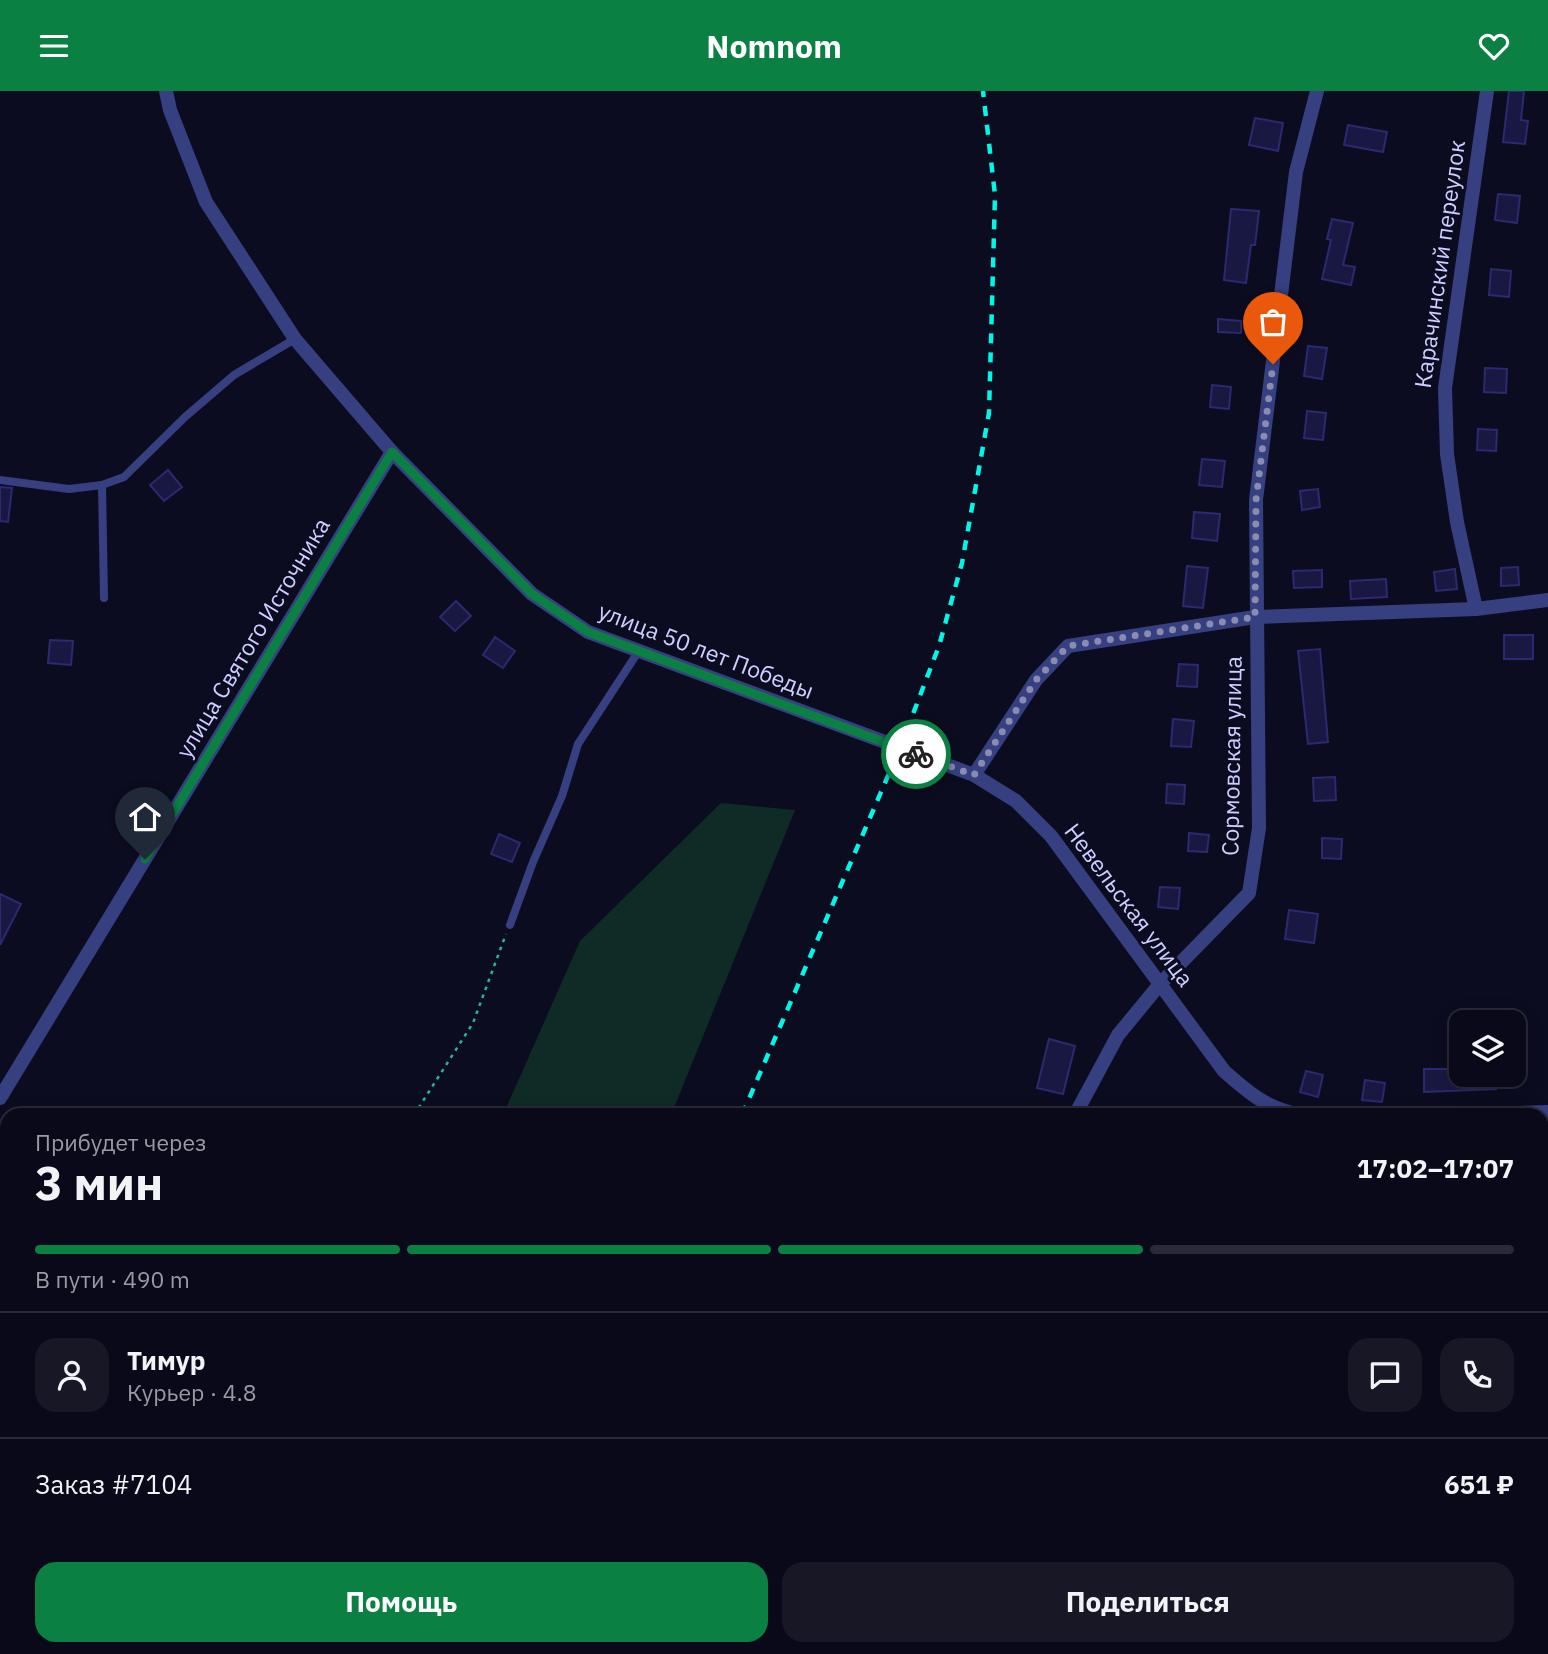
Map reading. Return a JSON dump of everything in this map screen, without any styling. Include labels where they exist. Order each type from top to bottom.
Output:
[{"type":"street","name":"улица 50 лет Победы","points":[[166,91],[170,110],[206,202],[295,339],[392,452],[532,594],[588,632],[900,748]]},
{"type":"street","name":"Сормовская улица","points":[[1079,1108],[1118,1035],[1160,984],[1250,893],[1259,828],[1256,500],[1297,172],[1317,91]]},
{"type":"street","name":"Карачинский переулок","points":[[1476,609],[1457,522],[1447,454],[1445,388],[1487,91]]},
{"type":"street","name":"улица Святого Источника","points":[[0,1098],[392,452]]},
{"type":"street","points":[[1255,617],[1476,609],[1548,600]]},
{"type":"street","name":"Сормовская улица","points":[[974,775],[1036,680],[1068,646],[1255,617]]},
{"type":"street","name":"Невельская улица","points":[[900,748],[974,775],[1016,801],[1051,836],[1224,1071],[1268,1108]]},
{"type":"lane","points":[[0,480],[69,489],[102,485],[124,477],[185,417],[234,375],[295,339]]},
{"type":"lane","points":[[102,485],[104,599]]},
{"type":"lane","points":[[510,925],[533,862],[562,796],[578,744],[638,652]]},
{"type":"path","points":[[418,1108],[473,1023],[510,925]]},
{"type":"green space","points":[[721,803],[795,810],[674,1108],[506,1108],[580,941]]},
{"type":"building","points":[[1509,91],[1524,91],[1521,120],[1528,121],[1525,144],[1503,142]]},
{"type":"building","points":[[1255,118],[1283,123],[1278,151],[1249,145]]},
{"type":"building","points":[[1348,125],[1387,132],[1383,152],[1344,145]]},
{"type":"building","points":[[1498,194],[1520,196],[1517,223],[1495,220]]},
{"type":"building","points":[[1231,209],[1259,211],[1255,245],[1251,245],[1246,283],[1224,280]]},
{"type":"building","points":[[1332,219],[1353,223],[1343,265],[1355,267],[1351,285],[1322,279],[1331,240],[1327,239]]},
{"type":"building","points":[[1491,269],[1511,271],[1509,297],[1489,295]]},
{"type":"building","points":[[1218,319],[1241,321],[1241,333],[1218,332]]},
{"type":"building","points":[[1308,346],[1327,348],[1322,379],[1304,376]]},
{"type":"building","points":[[1485,368],[1507,369],[1506,393],[1484,392]]},
{"type":"building","points":[[1212,385],[1231,387],[1229,409],[1210,407]]},
{"type":"building","points":[[1307,411],[1326,413],[1323,440],[1304,438]]},
{"type":"building","points":[[1478,429],[1497,430],[1496,451],[1477,450]]},
{"type":"building","points":[[1202,459],[1225,461],[1222,487],[1199,485]]},
{"type":"building","points":[[168,470],[182,487],[164,501],[150,485]]},
{"type":"building","points":[[0,487],[12,488],[8,522],[0,521]]},
{"type":"building","points":[[1318,489],[1320,507],[1302,510],[1300,491]]},
{"type":"building","points":[[1194,512],[1220,514],[1217,541],[1192,538]]},
{"type":"building","points":[[1187,566],[1208,568],[1203,608],[1183,606]]},
{"type":"building","points":[[1518,567],[1519,585],[1501,586],[1501,568]]},
{"type":"building","points":[[1455,569],[1457,589],[1436,591],[1434,572]]},
{"type":"building","points":[[1322,570],[1322,587],[1294,588],[1293,571]]},
{"type":"building","points":[[1386,579],[1387,597],[1351,599],[1350,581]]},
{"type":"building","points":[[456,601],[471,616],[455,631],[440,617]]},
{"type":"building","points":[[1504,635],[1533,635],[1533,659],[1504,659]]},
{"type":"building","points":[[495,637],[515,651],[503,668],[483,655]]},
{"type":"building","points":[[50,640],[73,641],[71,665],[48,663]]},
{"type":"building","points":[[1320,649],[1328,742],[1308,744],[1298,651]]},
{"type":"building","points":[[1179,664],[1198,665],[1197,687],[1177,686]]},
{"type":"building","points":[[1173,719],[1194,721],[1191,747],[1171,746]]},
{"type":"building","points":[[1335,777],[1336,800],[1314,801],[1313,778]]},
{"type":"building","points":[[1167,784],[1185,785],[1184,804],[1166,803]]},
{"type":"building","points":[[1189,833],[1209,835],[1207,852],[1188,851]]},
{"type":"building","points":[[499,834],[520,843],[512,862],[491,854]]},
{"type":"building","points":[[1322,838],[1342,839],[1341,859],[1322,858]]},
{"type":"building","points":[[1160,887],[1180,888],[1178,909],[1158,907]]},
{"type":"building","points":[[0,894],[21,904],[0,945]]},
{"type":"building","points":[[1289,910],[1318,914],[1314,943],[1285,939]]},
{"type":"building","points":[[1049,1039],[1075,1046],[1063,1094],[1037,1088]]},
{"type":"building","points":[[1424,1069],[1449,1069],[1449,1087],[1496,1089],[1424,1092]]},
{"type":"building","points":[[1306,1071],[1323,1075],[1318,1097],[1300,1092]]},
{"type":"building","points":[[1365,1080],[1385,1083],[1382,1102],[1362,1100]]},
{"type":"railway","points":[[745,1108],[900,748],[939,646],[962,563],[989,413],[995,195],[983,91]]},
{"type":"way so far","points":[[916,754],[974,775],[1036,680],[1068,646],[1255,617],[1256,500],[1273,364]]},
{"type":"route","points":[[145,859],[392,452],[532,594],[588,632],[916,754]]}]
